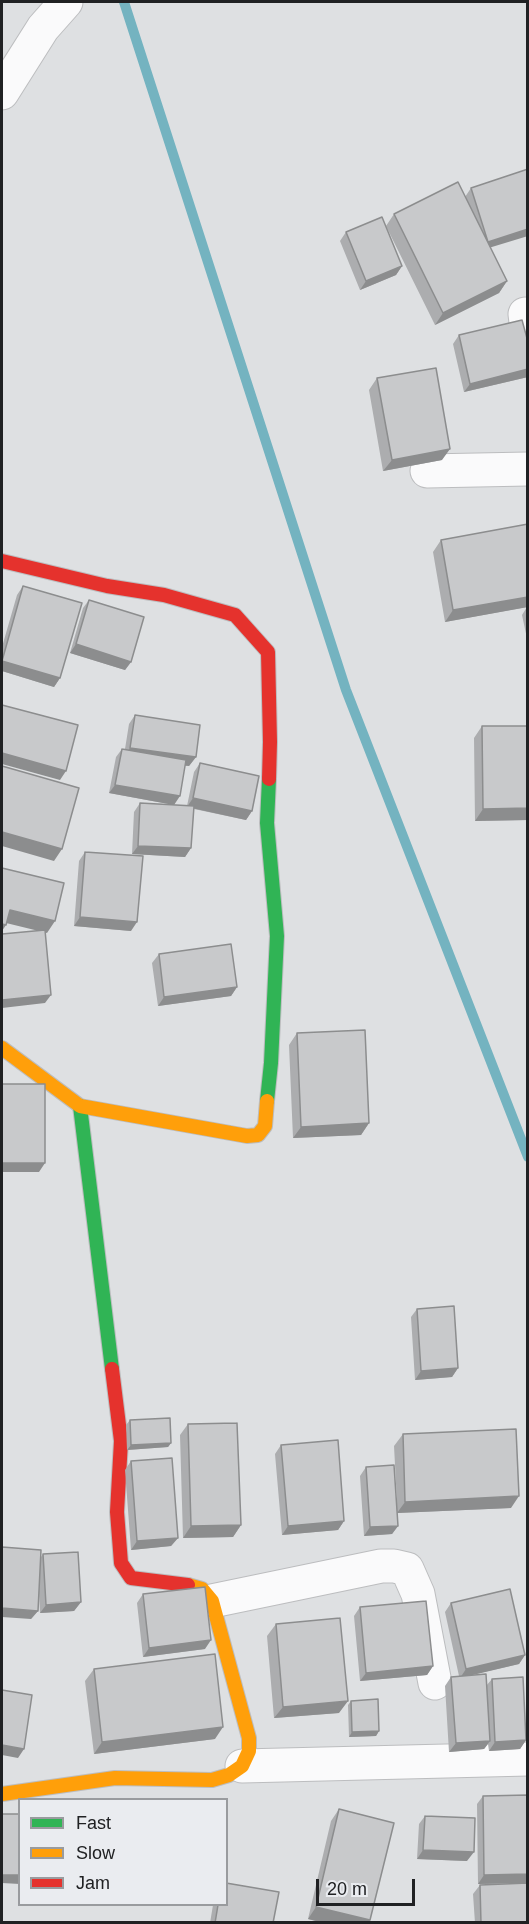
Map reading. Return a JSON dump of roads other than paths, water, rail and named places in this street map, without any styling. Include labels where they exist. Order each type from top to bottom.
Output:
[{"type":"street","points":[[2,93],[43,28],[66,2]]},
{"type":"street","points":[[427,471],[528,469]]},
{"type":"street","points":[[2,561],[107,586],[164,595],[235,615],[268,652],[270,742],[267,823],[277,936],[271,1063],[265,1126],[258,1135],[247,1136],[80,1106],[2,1048]]},
{"type":"street","points":[[2,1794],[73,1782],[115,1778],[212,1780],[229,1775],[242,1766],[249,1751],[249,1738],[212,1601],[202,1589],[196,1586],[131,1578],[121,1563],[117,1512],[121,1441],[80,1106]]},
{"type":"street","points":[[212,1601],[381,1566],[407,1569],[418,1594],[435,1683]]},
{"type":"street","points":[[242,1766],[528,1759]]},
{"type":"waterway","points":[[124,2],[346,690],[528,1157]]}]
